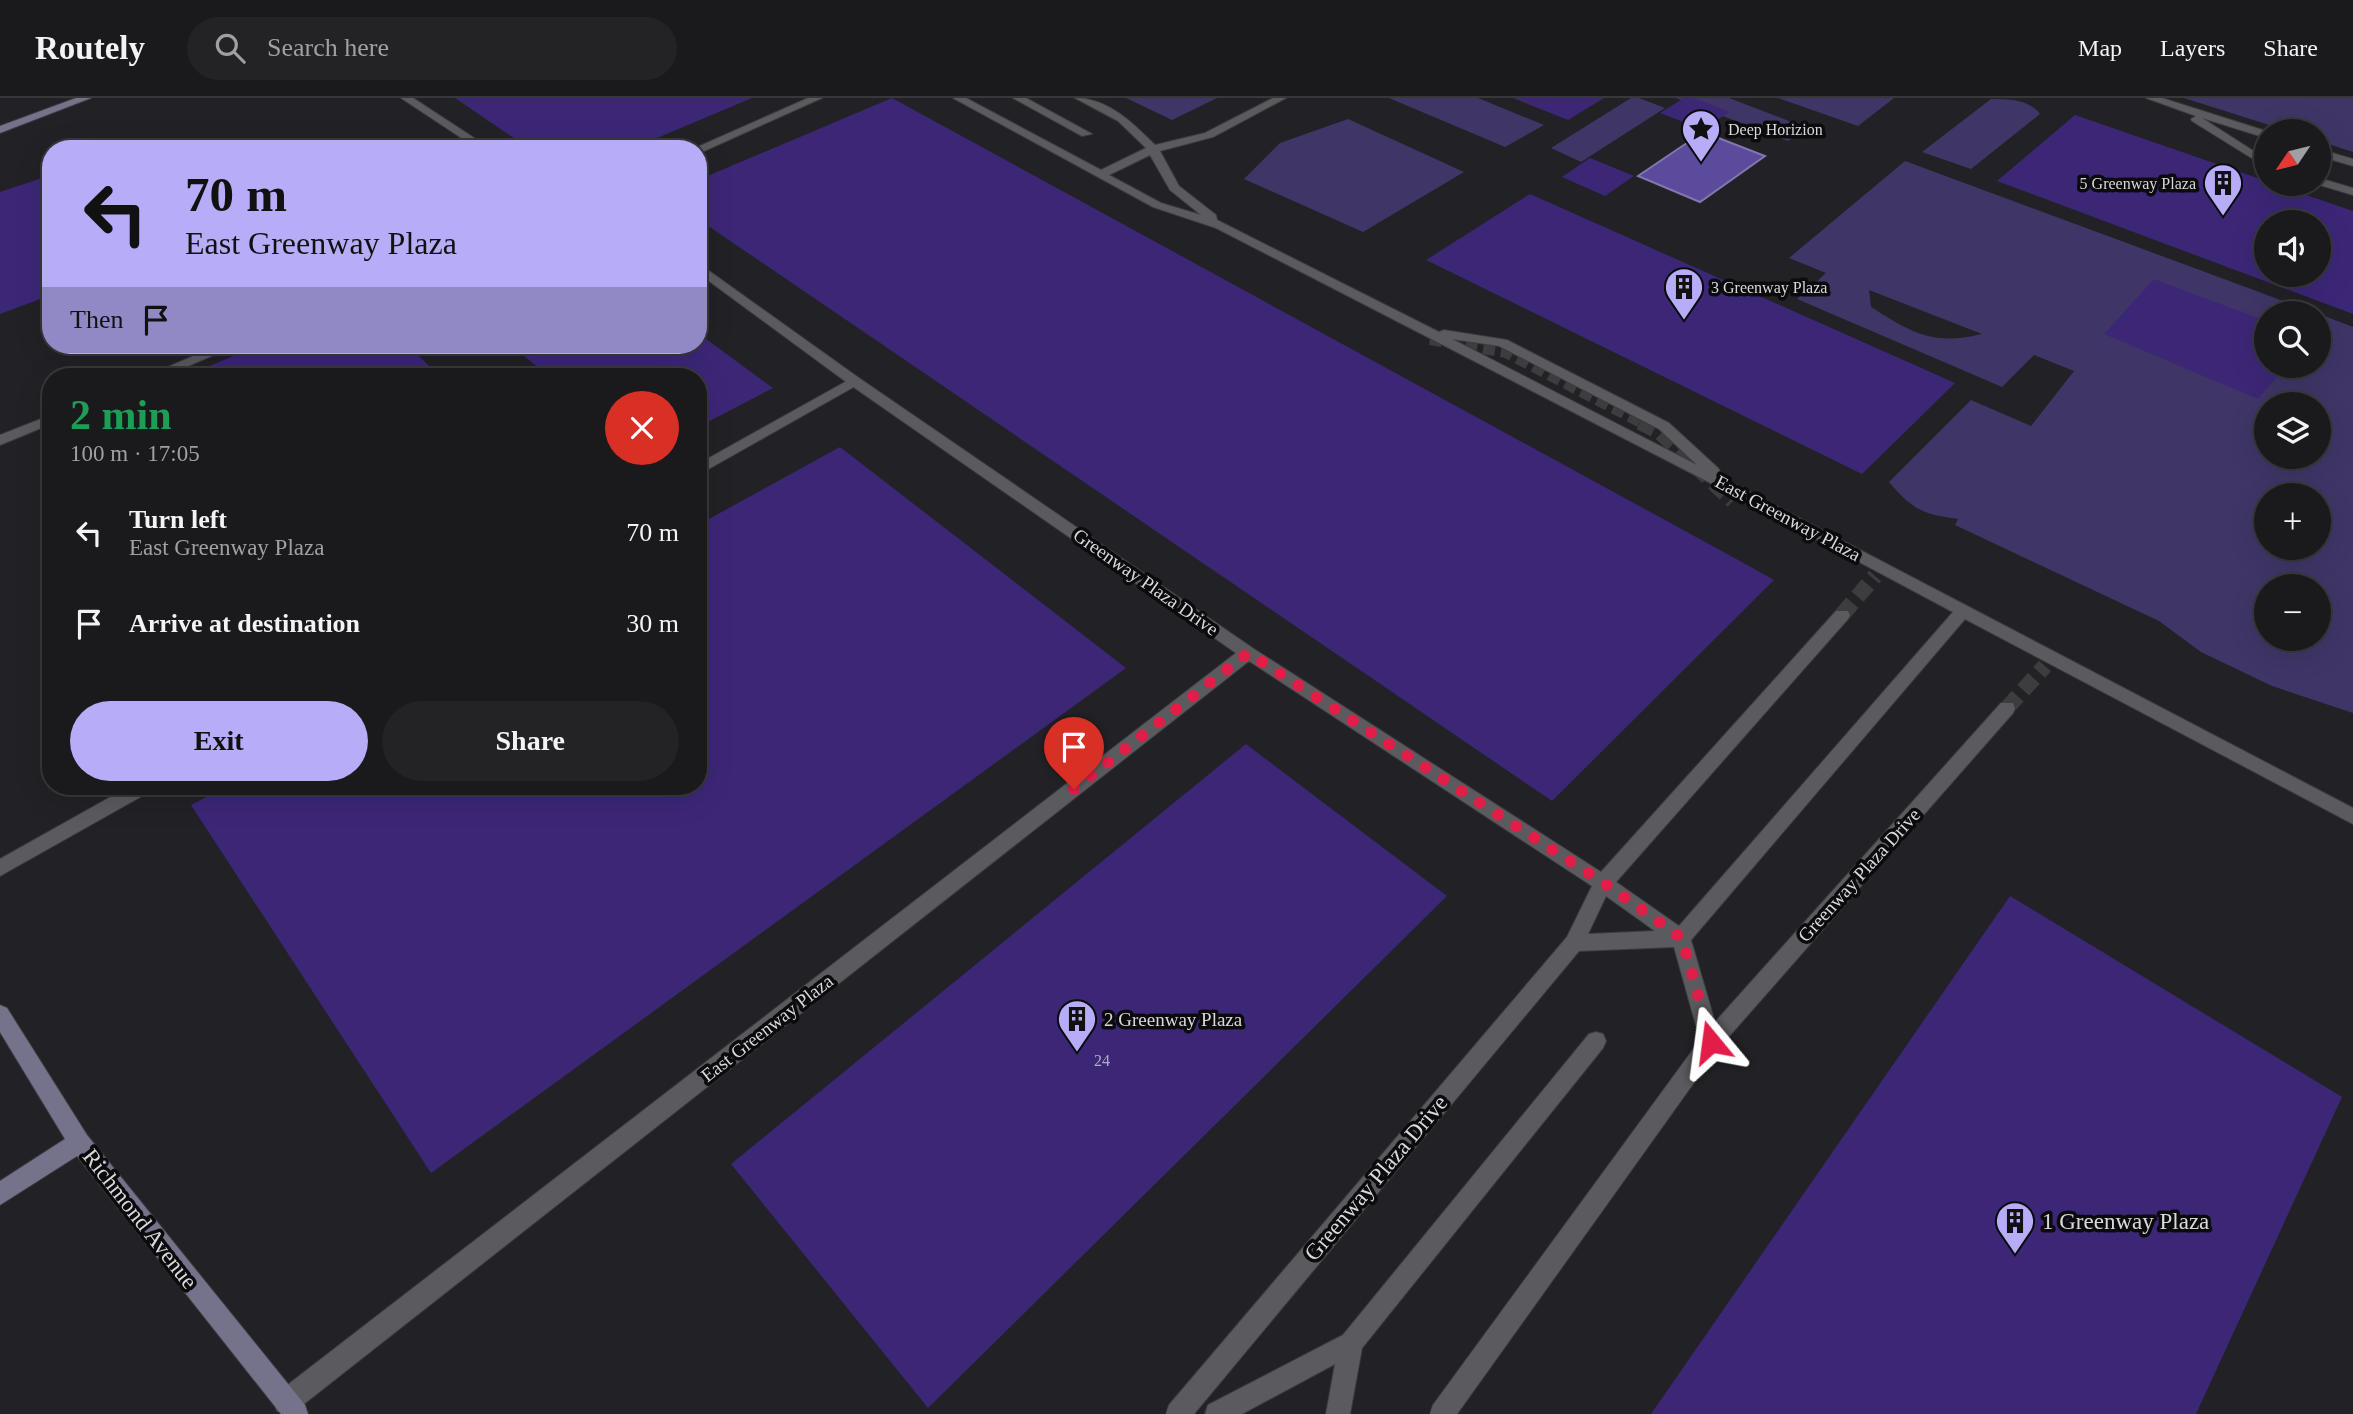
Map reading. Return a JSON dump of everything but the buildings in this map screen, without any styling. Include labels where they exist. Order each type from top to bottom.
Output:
[{"type":"main road","points":[[0,131],[86,98]]},
{"type":"main road","name":"Richmond Avenue","points":[[0,1014],[79,1142],[291,1408]]},
{"type":"main road","points":[[0,1194],[79,1142]]},
{"type":"street","points":[[406,98],[472,140]]},
{"type":"street","points":[[707,146],[817,98]]},
{"type":"street","points":[[958,98],[1157,205],[1220,225]]},
{"type":"street","points":[[1018,98],[1086,134]]},
{"type":"street","points":[[1080,98],[1122,119],[1153,149],[1174,188],[1220,225]]},
{"type":"street","points":[[1100,175],[1153,149],[1209,135],[1281,98]]},
{"type":"street","points":[[2151,98],[2254,131]]},
{"type":"street","points":[[2175,106],[2254,156]]},
{"type":"street","points":[[2331,156],[2353,163]]},
{"type":"street","points":[[2331,185],[2353,192]]},
{"type":"street","name":"East Greenway Plaza","points":[[1220,225],[1731,488],[2353,817]]},
{"type":"street","name":"Greenway Plaza Drive","points":[[707,274],[853,381],[1248,653],[1604,883],[1682,938]]},
{"type":"street","points":[[1427,331],[1502,343],[1664,426],[1731,488]]},
{"type":"street","points":[[174,368],[208,354]]},
{"type":"street","points":[[707,465],[853,381]]},
{"type":"street","points":[[0,440],[42,423]]},
{"type":"street","points":[[1574,943],[1682,938],[1962,612]]},
{"type":"street","name":"Greenway Plaza Drive","points":[[1178,1414],[1574,943],[1604,883],[1842,615]]},
{"type":"street","name":"East Greenway Plaza","points":[[291,1408],[1248,653]]},
{"type":"street","name":"Greenway Plaza Drive","points":[[1442,1414],[1711,1042],[2007,708]]},
{"type":"street","points":[[0,868],[129,795]]},
{"type":"street","points":[[1682,938],[1711,1042]]},
{"type":"street","points":[[1217,1414],[1351,1343],[1596,1041]]},
{"type":"street","points":[[1338,1414],[1351,1343]]},
{"type":"shaded area","points":[[1126,98],[1217,98],[1172,120]]},
{"type":"shaded area","points":[[1389,98],[1478,98],[1544,125],[1505,147]]},
{"type":"shaded area","points":[[1631,98],[1639,98],[1665,108],[1581,162],[1551,148]]},
{"type":"shaded area","points":[[1676,98],[1729,98],[1807,128],[1788,141]]},
{"type":"shaded area","points":[[1778,98],[1894,98],[1858,126]]},
{"type":"shaded area","points":[[2184,98],[2353,98],[2353,152],[2331,145],[2331,119],[2254,120]]},
{"type":"shaded area","points":[[1991,99],[2024,103],[2040,114],[1971,169],[1922,152]]},
{"type":"shaded area","points":[[1348,119],[1464,172],[1363,232],[1244,179],[1280,143]]},
{"type":"shaded area","points":[[1703,132],[1765,156],[1700,202],[1638,176]]},
{"type":"shaded area","points":[[1905,161],[2284,301],[2254,301],[2254,378],[2331,378],[2331,319],[2353,327],[2353,713],[2272,686],[2201,652],[2159,621],[1955,525],[1958,519],[1935,515],[1912,505],[1889,482],[1971,400],[2031,426],[2074,371],[2034,355],[2002,387],[1797,299],[1826,273],[1789,258]],"holes":[[[1869,290],[1982,334],[1936,338],[1911,330],[1871,307]]]},
{"type":"tunnel","points":[[1430,339],[1506,352],[1643,423]]},
{"type":"tunnel","points":[[1640,422],[1660,432],[1733,501]]},
{"type":"tunnel","points":[[1842,615],[1875,576]]},
{"type":"tunnel","points":[[2007,708],[2045,666]]},
{"type":"place","name":"Deep Horizion","points":[[1701,163]]},
{"type":"place","name":"5 Greenway Plaza","points":[[2223,217]]},
{"type":"place","name":"3 Greenway Plaza","points":[[1684,321]]},
{"type":"place","name":"2 Greenway Plaza","points":[[1077,1053]]},
{"type":"place","name":"1 Greenway Plaza","points":[[2015,1255]]},
{"type":"route","points":[[1074,789],[1248,653],[1604,883],[1682,938],[1711,1042]]}]
